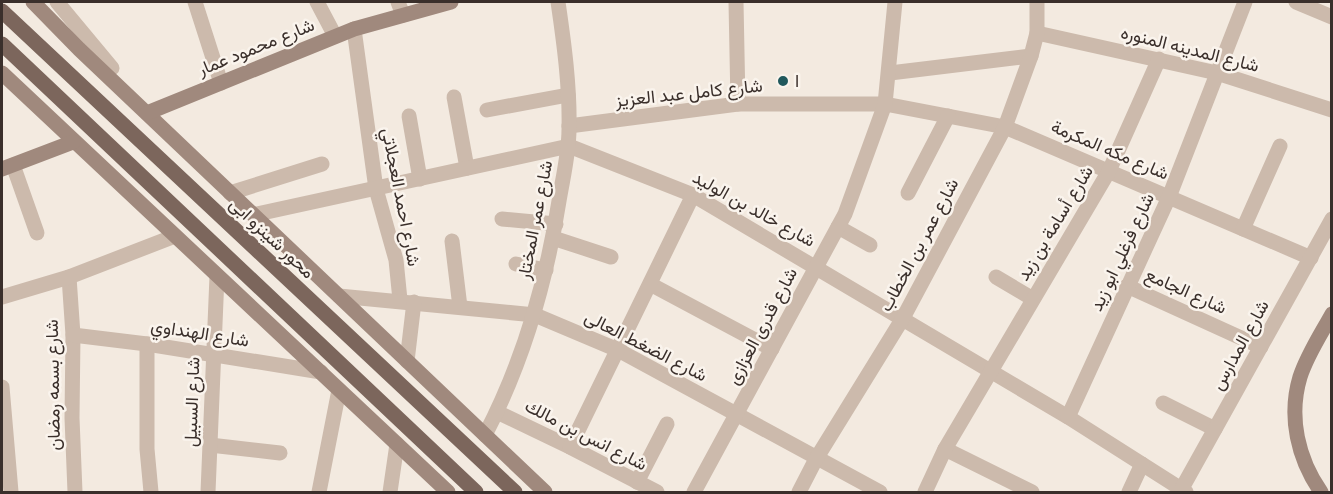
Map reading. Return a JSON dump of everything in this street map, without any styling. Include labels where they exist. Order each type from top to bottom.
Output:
[{"type":"main road","name":"محور شينزو ابى","points":[[2,11],[515,492]]},
{"type":"main road","points":[[2,44],[476,492]]},
{"type":"street","points":[[33,2],[253,215],[546,492]]},
{"type":"street","points":[[57,2],[112,68]]},
{"type":"street","points":[[195,2],[221,82]]},
{"type":"street","points":[[317,2],[335,36]]},
{"type":"street","name":"شارع محمود عمار","points":[[147,113],[401,8],[451,2]]},
{"type":"street","name":"شارع عمر المختار","points":[[485,435],[497,412],[535,315],[555,231],[569,126],[558,2]]},
{"type":"street","points":[[736,2],[738,104]]},
{"type":"street","name":"شارع قدرى العزازى","points":[[694,492],[845,214],[885,104],[890,73],[895,2]]},
{"type":"street","name":"شارع عمر بن الخطاب","points":[[799,492],[816,459],[903,318],[1005,127],[1037,33],[1037,2]]},
{"type":"street","name":"شارع فرغلي ابو زيد","points":[[1068,417],[1169,197],[1245,2]]},
{"type":"street","points":[[1296,2],[1332,17]]},
{"type":"street","name":"شارع احمد العجلاتي","points":[[354,29],[376,189],[407,301],[407,361]]},
{"type":"street","name":"شارع المدينه المنوره","points":[[1037,33],[1217,73],[1332,110]]},
{"type":"street","points":[[890,73],[1031,56]]},
{"type":"street","name":"شارع أسامة بن زيد","points":[[924,492],[945,449],[990,370],[1109,171],[1159,59]]},
{"type":"street","points":[[2,73],[448,492]]},
{"type":"street","points":[[487,110],[568,95]]},
{"type":"street","points":[[454,97],[467,168]]},
{"type":"street","name":"شارع كامل عبد العزيز","points":[[569,126],[738,104],[885,104]]},
{"type":"street","name":"شارع مكه المكرمة","points":[[885,104],[1005,127],[1311,258]]},
{"type":"street","points":[[409,116],[420,179]]},
{"type":"street","points":[[908,193],[948,116]]},
{"type":"street","points":[[37,233],[7,167],[73,142]]},
{"type":"street","points":[[253,215],[568,146]]},
{"type":"street","name":"شارع خالد بن الوليد","points":[[568,146],[693,195],[1068,417],[1184,491]]},
{"type":"street","points":[[1243,229],[1280,146]]},
{"type":"street","points":[[230,193],[322,164]]},
{"type":"street","points":[[570,447],[693,195]]},
{"type":"street","points":[[502,219],[555,231],[611,257]]},
{"type":"street","name":"شارع المدارس","points":[[1184,491],[1215,429],[1332,219]]},
{"type":"street","points":[[838,227],[870,245]]},
{"type":"street","points":[[2,297],[69,277],[175,236]]},
{"type":"street","points":[[452,241],[460,307]]},
{"type":"street","points":[[516,264],[546,270]]},
{"type":"street","name":"شارع السبيل","points":[[208,492],[217,276]]},
{"type":"street","name":"شارع بسمه رمضان","points":[[69,277],[73,335],[72,417],[75,492]]},
{"type":"street","points":[[996,277],[1033,298]]},
{"type":"street","points":[[650,284],[772,349]]},
{"type":"street","name":"شارع الجامع","points":[[1127,286],[1261,347]]},
{"type":"street","name":"شارع الضغط العالى","points":[[339,296],[535,315],[618,350],[880,492]]},
{"type":"street","points":[[1321,492],[1313,481],[1299,448],[1295,413],[1300,377],[1332,314]]},
{"type":"street","name":"شارع الهنداوي","points":[[73,335],[147,344],[321,372]]},
{"type":"street","points":[[147,344],[147,449],[151,492]]},
{"type":"street","points":[[2,387],[11,492]]},
{"type":"street","points":[[319,492],[339,390]]},
{"type":"street","points":[[1163,402],[1215,429]]},
{"type":"street","name":"شارع انس بن مالك","points":[[497,412],[657,492]]},
{"type":"street","points":[[637,482],[667,424]]},
{"type":"street","points":[[210,444],[280,453]]},
{"type":"street","points":[[390,492],[397,444]]},
{"type":"street","points":[[945,449],[1032,492]]},
{"type":"street","points":[[1129,492],[1142,464]]},
{"type":"place","name":"ا","points":[[783,81]]}]
